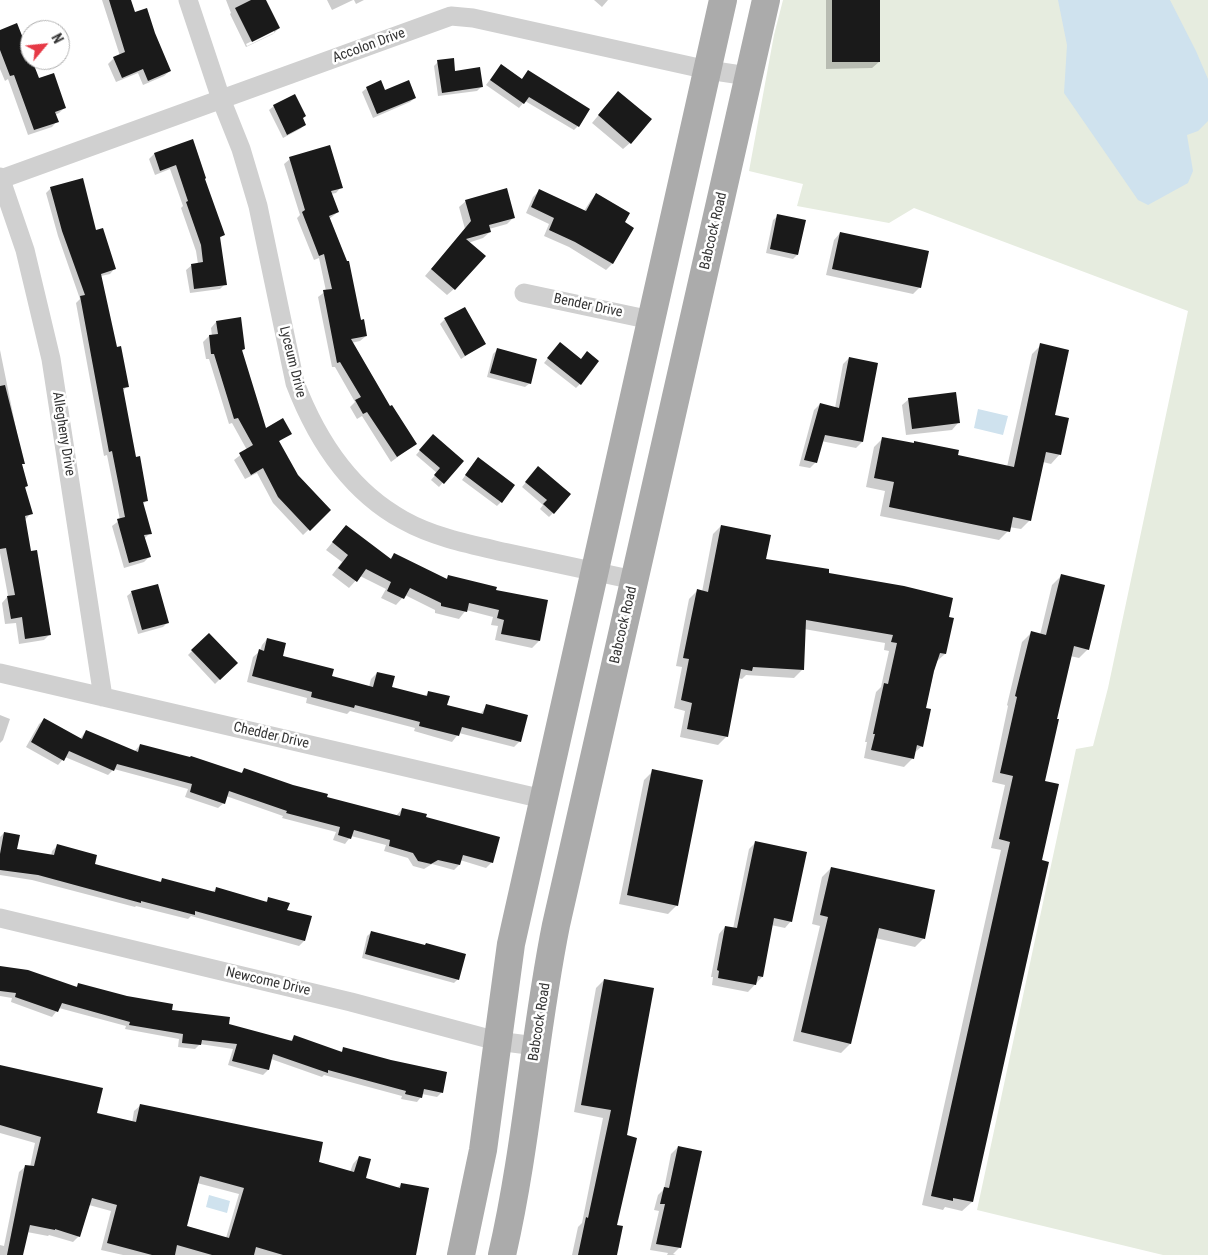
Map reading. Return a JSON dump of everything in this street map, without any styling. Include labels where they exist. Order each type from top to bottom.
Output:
[{"type":"main road","points":[[461,1255],[483,1150],[511,944],[723,0]]},
{"type":"main road","name":"Babcock Road","points":[[502,1255],[520,1158],[556,925],[766,0]]},
{"type":"street","name":"Lyceum Drive","points":[[188,0],[221,98],[241,149],[258,206],[270,258],[288,357],[295,383],[304,408],[331,454],[366,493],[404,521],[467,544],[634,580]]},
{"type":"street","name":"Accolon Drive","points":[[0,178],[451,16],[473,18],[708,70],[748,76]]},
{"type":"street","name":"Allegheny Drive","points":[[0,178],[25,250],[51,359],[103,697]]},
{"type":"street","name":"Bender Drive","points":[[524,292],[652,320]]},
{"type":"street","name":"Chedder Drive","points":[[0,673],[543,799]]},
{"type":"street","name":"Newcome Drive","points":[[0,918],[351,1002],[497,1042],[536,1046]]},
{"type":"shaded area","points":[[783,0],[1208,0],[1208,1255],[1163,1255],[977,1210],[1076,749],[1093,746],[1108,688],[1188,311],[914,208],[889,223],[797,206],[803,184],[749,171],[774,35]]},
{"type":"water","points":[[1058,0],[1170,0],[1208,79],[1208,121],[1198,131],[1187,135],[1193,171],[1188,183],[1148,205],[1138,200],[1064,93],[1067,45]]},
{"type":"water","points":[[978,409],[1008,416],[1003,435],[974,428]]},
{"type":"water","points":[[209,1195],[230,1201],[227,1213],[206,1207]]},
{"type":"building","points":[[109,0],[131,0],[135,12],[147,8],[171,71],[148,81],[143,69],[122,78],[113,57],[125,52]]},
{"type":"building","points":[[251,0],[266,0],[280,28],[252,42],[235,8]]},
{"type":"building","points":[[832,0],[880,0],[880,62],[832,62]]},
{"type":"building","points":[[17,23],[20,31],[20,70],[36,70],[39,78],[54,73],[66,108],[55,112],[59,122],[34,130],[14,75],[10,76],[0,50],[0,30]]},
{"type":"building","points":[[454,58],[455,71],[480,67],[483,87],[442,93],[437,60]]},
{"type":"building","points":[[501,64],[522,79],[528,70],[590,109],[579,127],[529,97],[524,104],[490,80]]},
{"type":"building","points":[[381,80],[385,90],[409,80],[416,98],[377,114],[366,87]]},
{"type":"building","points":[[618,91],[652,119],[631,144],[598,115]]},
{"type":"building","points":[[295,94],[306,116],[303,118],[306,125],[287,135],[273,105]]},
{"type":"building","points":[[193,139],[225,235],[220,237],[227,285],[194,289],[191,264],[203,262],[201,245],[176,165],[160,171],[154,153]]},
{"type":"building","points":[[330,145],[343,188],[331,191],[339,212],[329,216],[347,261],[349,261],[361,320],[364,319],[367,336],[351,339],[390,406],[392,405],[417,444],[397,457],[367,412],[363,414],[355,400],[361,397],[340,362],[337,363],[323,290],[332,289],[324,254],[319,256],[302,212],[305,210],[289,157]]},
{"type":"building","points":[[83,178],[96,230],[103,228],[116,269],[101,274],[117,347],[121,346],[129,387],[123,388],[136,457],[140,456],[148,501],[143,502],[152,534],[144,535],[151,557],[129,563],[117,519],[125,517],[112,451],[109,452],[80,296],[85,295],[62,231],[50,187]]},
{"type":"building","points":[[507,188],[515,218],[489,225],[491,232],[466,239],[486,256],[455,290],[431,269],[471,221],[465,200]]},
{"type":"building","points":[[539,189],[586,211],[596,193],[630,213],[625,222],[634,228],[613,264],[575,242],[549,230],[554,218],[531,207]]},
{"type":"building","points":[[777,214],[806,220],[798,255],[770,249]]},
{"type":"building","points":[[840,232],[929,251],[921,288],[832,269]]},
{"type":"building","points":[[465,307],[486,344],[465,356],[444,318]]},
{"type":"building","points":[[241,317],[245,349],[242,350],[266,428],[283,418],[292,434],[279,441],[298,475],[331,510],[310,531],[278,497],[263,468],[251,475],[239,453],[253,445],[238,418],[234,419],[214,354],[211,354],[209,335],[218,334],[216,321]]},
{"type":"building","points":[[560,342],[581,359],[587,351],[599,361],[581,385],[547,358]]},
{"type":"building","points":[[1040,343],[1069,350],[1055,415],[1069,418],[1061,455],[1046,452],[1031,521],[1013,517],[1010,532],[889,507],[894,482],[874,478],[882,437],[959,450],[958,455],[1014,467]]},
{"type":"building","points":[[497,348],[537,359],[531,384],[490,373]]},
{"type":"building","points":[[849,357],[878,363],[863,442],[825,435],[817,463],[804,460],[820,403],[839,408]]},
{"type":"building","points":[[5,385],[25,464],[22,464],[28,486],[25,487],[33,514],[25,516],[31,551],[37,550],[51,635],[25,639],[22,617],[11,619],[7,596],[15,595],[6,548],[0,549],[0,386]]},
{"type":"building","points":[[956,392],[960,423],[912,429],[908,398]]},
{"type":"building","points":[[433,434],[464,461],[444,484],[434,475],[440,468],[419,450]]},
{"type":"building","points":[[478,457],[515,485],[502,503],[465,475]]},
{"type":"building","points":[[538,466],[571,494],[554,514],[543,504],[547,500],[525,482]]},
{"type":"building","points":[[346,525],[391,559],[394,553],[447,579],[448,575],[497,587],[496,590],[548,600],[540,641],[501,634],[504,620],[497,618],[499,610],[469,603],[467,612],[441,606],[441,603],[410,588],[404,599],[387,591],[391,582],[366,569],[357,582],[338,568],[348,555],[332,542]]},
{"type":"building","points":[[721,525],[771,535],[766,559],[829,569],[829,573],[904,586],[953,598],[949,617],[954,618],[946,654],[940,653],[934,671],[926,708],[931,709],[923,747],[917,745],[914,759],[871,750],[884,683],[888,684],[897,643],[891,642],[893,635],[806,620],[804,670],[753,667],[752,671],[741,669],[728,737],[687,729],[692,703],[681,700],[689,659],[683,658],[697,589],[708,592]]},
{"type":"building","points":[[1061,574],[1105,585],[1089,650],[1074,646],[1057,719],[1059,719],[1045,781],[1059,784],[1042,860],[1049,862],[973,1202],[953,1198],[953,1201],[931,1196],[1010,842],[999,839],[1013,776],[1000,773],[1017,697],[1015,696],[1031,631],[1046,635]]},
{"type":"building","points":[[158,584],[169,623],[142,630],[131,591]]},
{"type":"building","points":[[209,633],[238,663],[220,680],[191,650]]},
{"type":"building","points":[[267,638],[286,643],[283,656],[334,669],[332,676],[373,687],[377,672],[395,676],[392,687],[427,696],[428,691],[450,696],[447,705],[483,714],[486,704],[528,715],[521,742],[462,727],[459,736],[419,726],[420,722],[355,705],[354,708],[311,697],[312,692],[252,676],[259,649],[264,651]]},
{"type":"building","points":[[44,718],[82,739],[86,730],[138,752],[140,744],[191,756],[242,773],[244,768],[293,785],[328,794],[327,797],[400,816],[402,808],[427,814],[426,817],[500,837],[493,863],[463,855],[460,865],[438,860],[431,864],[418,861],[413,853],[389,846],[390,840],[354,830],[351,839],[338,835],[340,827],[286,813],[287,811],[229,791],[225,804],[190,792],[192,784],[117,764],[114,771],[69,751],[64,761],[31,742]]},
{"type":"building","points":[[652,769],[703,780],[678,906],[627,895]]},
{"type":"building","points":[[4,832],[20,835],[17,849],[54,855],[57,844],[97,855],[95,864],[161,882],[162,878],[215,892],[216,887],[267,902],[268,897],[290,903],[287,910],[312,916],[305,941],[195,911],[195,915],[141,901],[141,903],[38,875],[0,870],[0,854]]},
{"type":"building","points":[[755,841],[807,852],[792,922],[774,918],[763,977],[758,976],[756,985],[718,978],[719,971],[717,970],[725,926],[737,928]]},
{"type":"building","points":[[831,867],[935,890],[925,939],[879,928],[851,1044],[801,1032],[828,917],[820,915]]},
{"type":"building","points":[[371,931],[466,954],[459,980],[365,954]]},
{"type":"building","points":[[0,966],[28,970],[77,987],[78,983],[127,996],[173,1004],[172,1010],[230,1017],[229,1024],[292,1041],[294,1035],[342,1052],[343,1047],[447,1072],[443,1093],[424,1089],[422,1098],[405,1094],[406,1091],[328,1070],[328,1073],[273,1054],[269,1070],[232,1061],[237,1044],[202,1040],[201,1045],[182,1043],[183,1034],[129,1025],[130,1022],[62,1003],[58,1012],[15,997],[16,993],[0,991]]},
{"type":"building","points":[[604,979],[654,988],[627,1135],[637,1138],[617,1225],[623,1226],[617,1255],[578,1255],[586,1217],[588,1218],[611,1110],[581,1105]]},
{"type":"building","points":[[0,1065],[103,1088],[97,1113],[136,1122],[140,1104],[323,1142],[319,1162],[354,1172],[359,1156],[371,1159],[366,1178],[400,1188],[401,1183],[429,1188],[416,1255],[283,1255],[256,1247],[254,1255],[212,1255],[177,1245],[175,1255],[152,1255],[107,1243],[117,1205],[92,1198],[80,1237],[55,1229],[30,1225],[23,1255],[7,1255],[25,1165],[34,1166],[41,1137],[0,1125]],"holes":[[[200,1176],[244,1188],[229,1238],[187,1226]]]},
{"type":"building","points":[[678,1146],[702,1151],[681,1248],[656,1244],[665,1204],[660,1204],[664,1187],[669,1188]]}]
